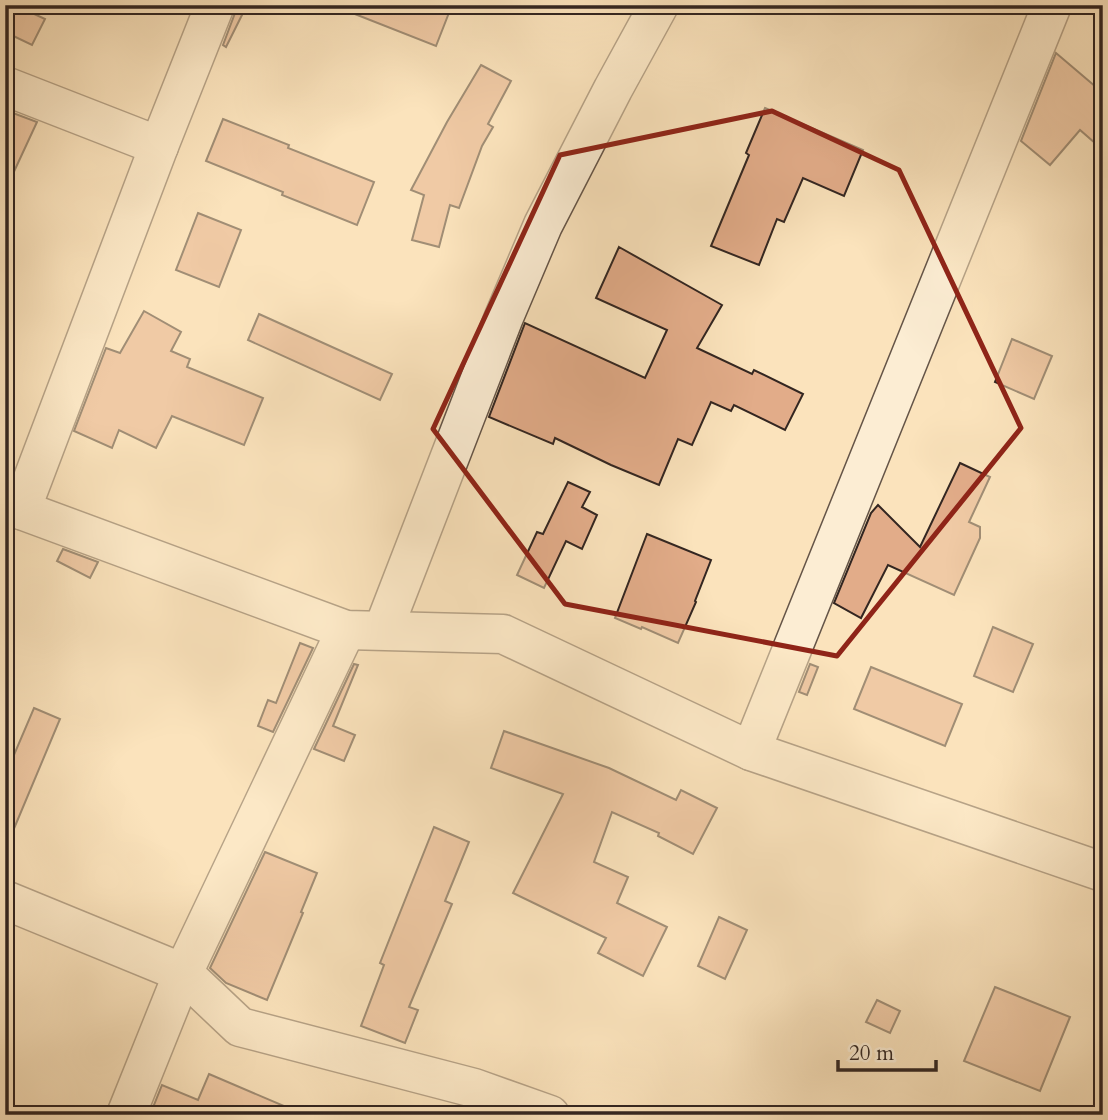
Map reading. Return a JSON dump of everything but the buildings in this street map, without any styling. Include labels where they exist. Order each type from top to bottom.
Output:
[{"type":"street","points":[[215,5],[13,507],[346,630],[503,634],[751,751],[1103,872]]},
{"type":"street","points":[[383,630],[504,317],[543,225],[659,5]]},
{"type":"street","points":[[751,751],[1052,5]]},
{"type":"street","points":[[5,86],[159,146]]},
{"type":"street","points":[[126,1115],[183,973],[346,630]]},
{"type":"street","points":[[5,900],[183,973],[240,1027],[472,1101],[550,1115]]},
{"type":"highlighted area","points":[[772,111],[899,170],[1021,428],[837,656],[565,604],[433,429],[560,155]]}]
